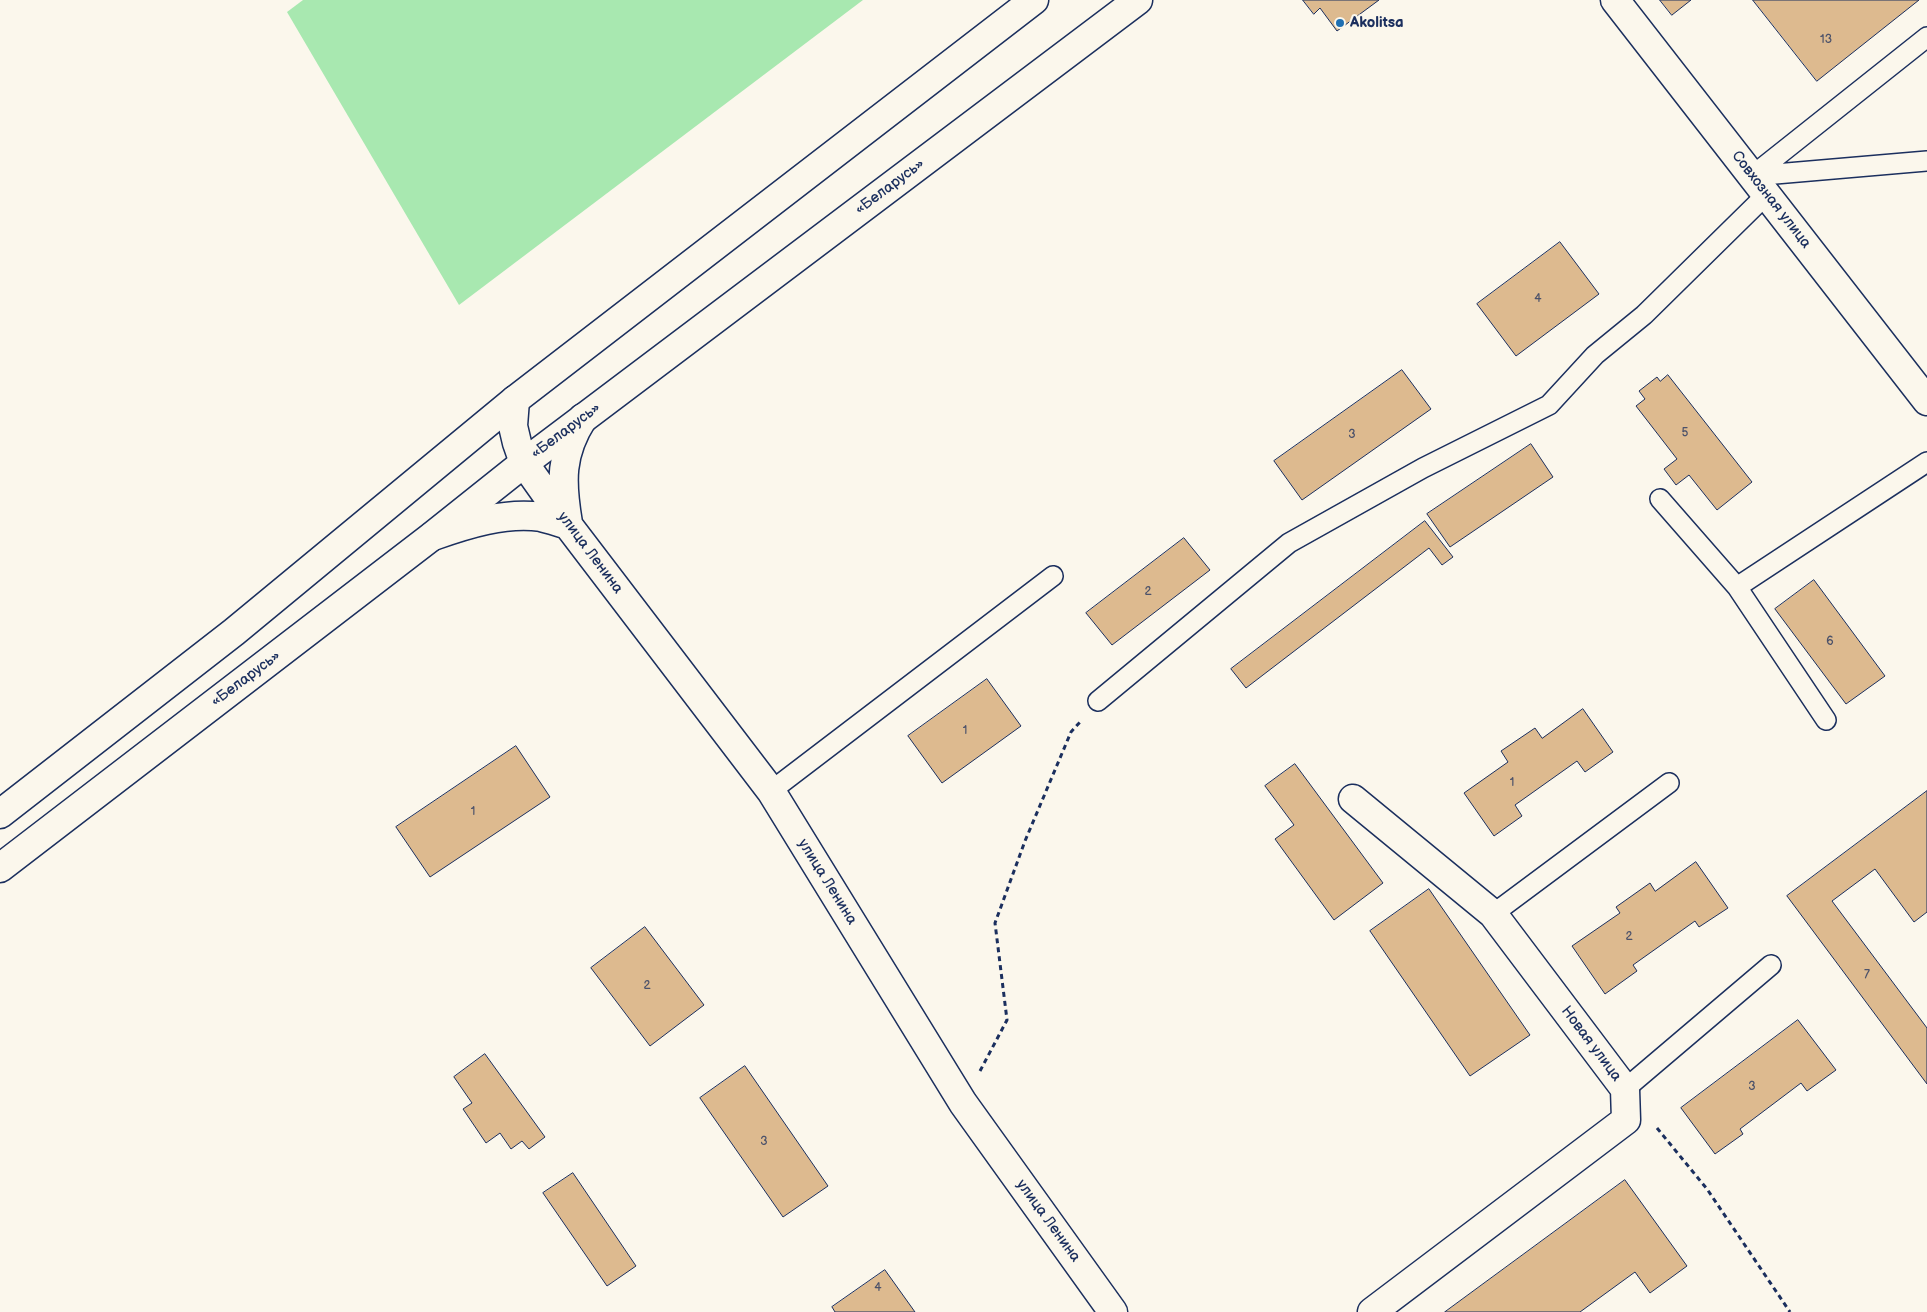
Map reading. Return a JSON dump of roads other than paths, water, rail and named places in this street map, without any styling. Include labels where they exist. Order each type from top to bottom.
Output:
[{"type":"main road","points":[[0,814],[234,632],[515,400],[1034,0]]},
{"type":"main road","name":"«Беларусь»","points":[[0,868],[431,537],[524,463],[1138,0]]},
{"type":"main road","name":"Совхозная улица","points":[[1615,0],[1927,401]]},
{"type":"main road","name":"улица Ленина","points":[[515,400],[514,434],[524,463],[568,525],[771,792],[963,1103],[1113,1312]]},
{"type":"main road","points":[[431,537],[457,527],[491,519],[518,516],[541,517],[568,525],[564,500],[564,465],[573,434],[583,418]]},
{"type":"main road","name":"Новая улица","points":[[1353,799],[1493,914],[1625,1089],[1626,1120],[1372,1312]]},
{"type":"lane","points":[[1098,701],[1290,544],[1423,468],[1549,405],[1595,355],[1644,315],[1759,185],[1927,37]]},
{"type":"lane","points":[[1759,185],[1927,161]]},
{"type":"lane","points":[[1737,588],[1927,462]]},
{"type":"lane","points":[[1660,499],[1737,588],[1826,720]]},
{"type":"lane","points":[[771,792],[1053,576]]},
{"type":"lane","points":[[1493,914],[1669,783]]},
{"type":"lane","points":[[1625,1089],[1771,965]]},
{"type":"place","name":"Akolitsa","points":[[1340,23]]}]
